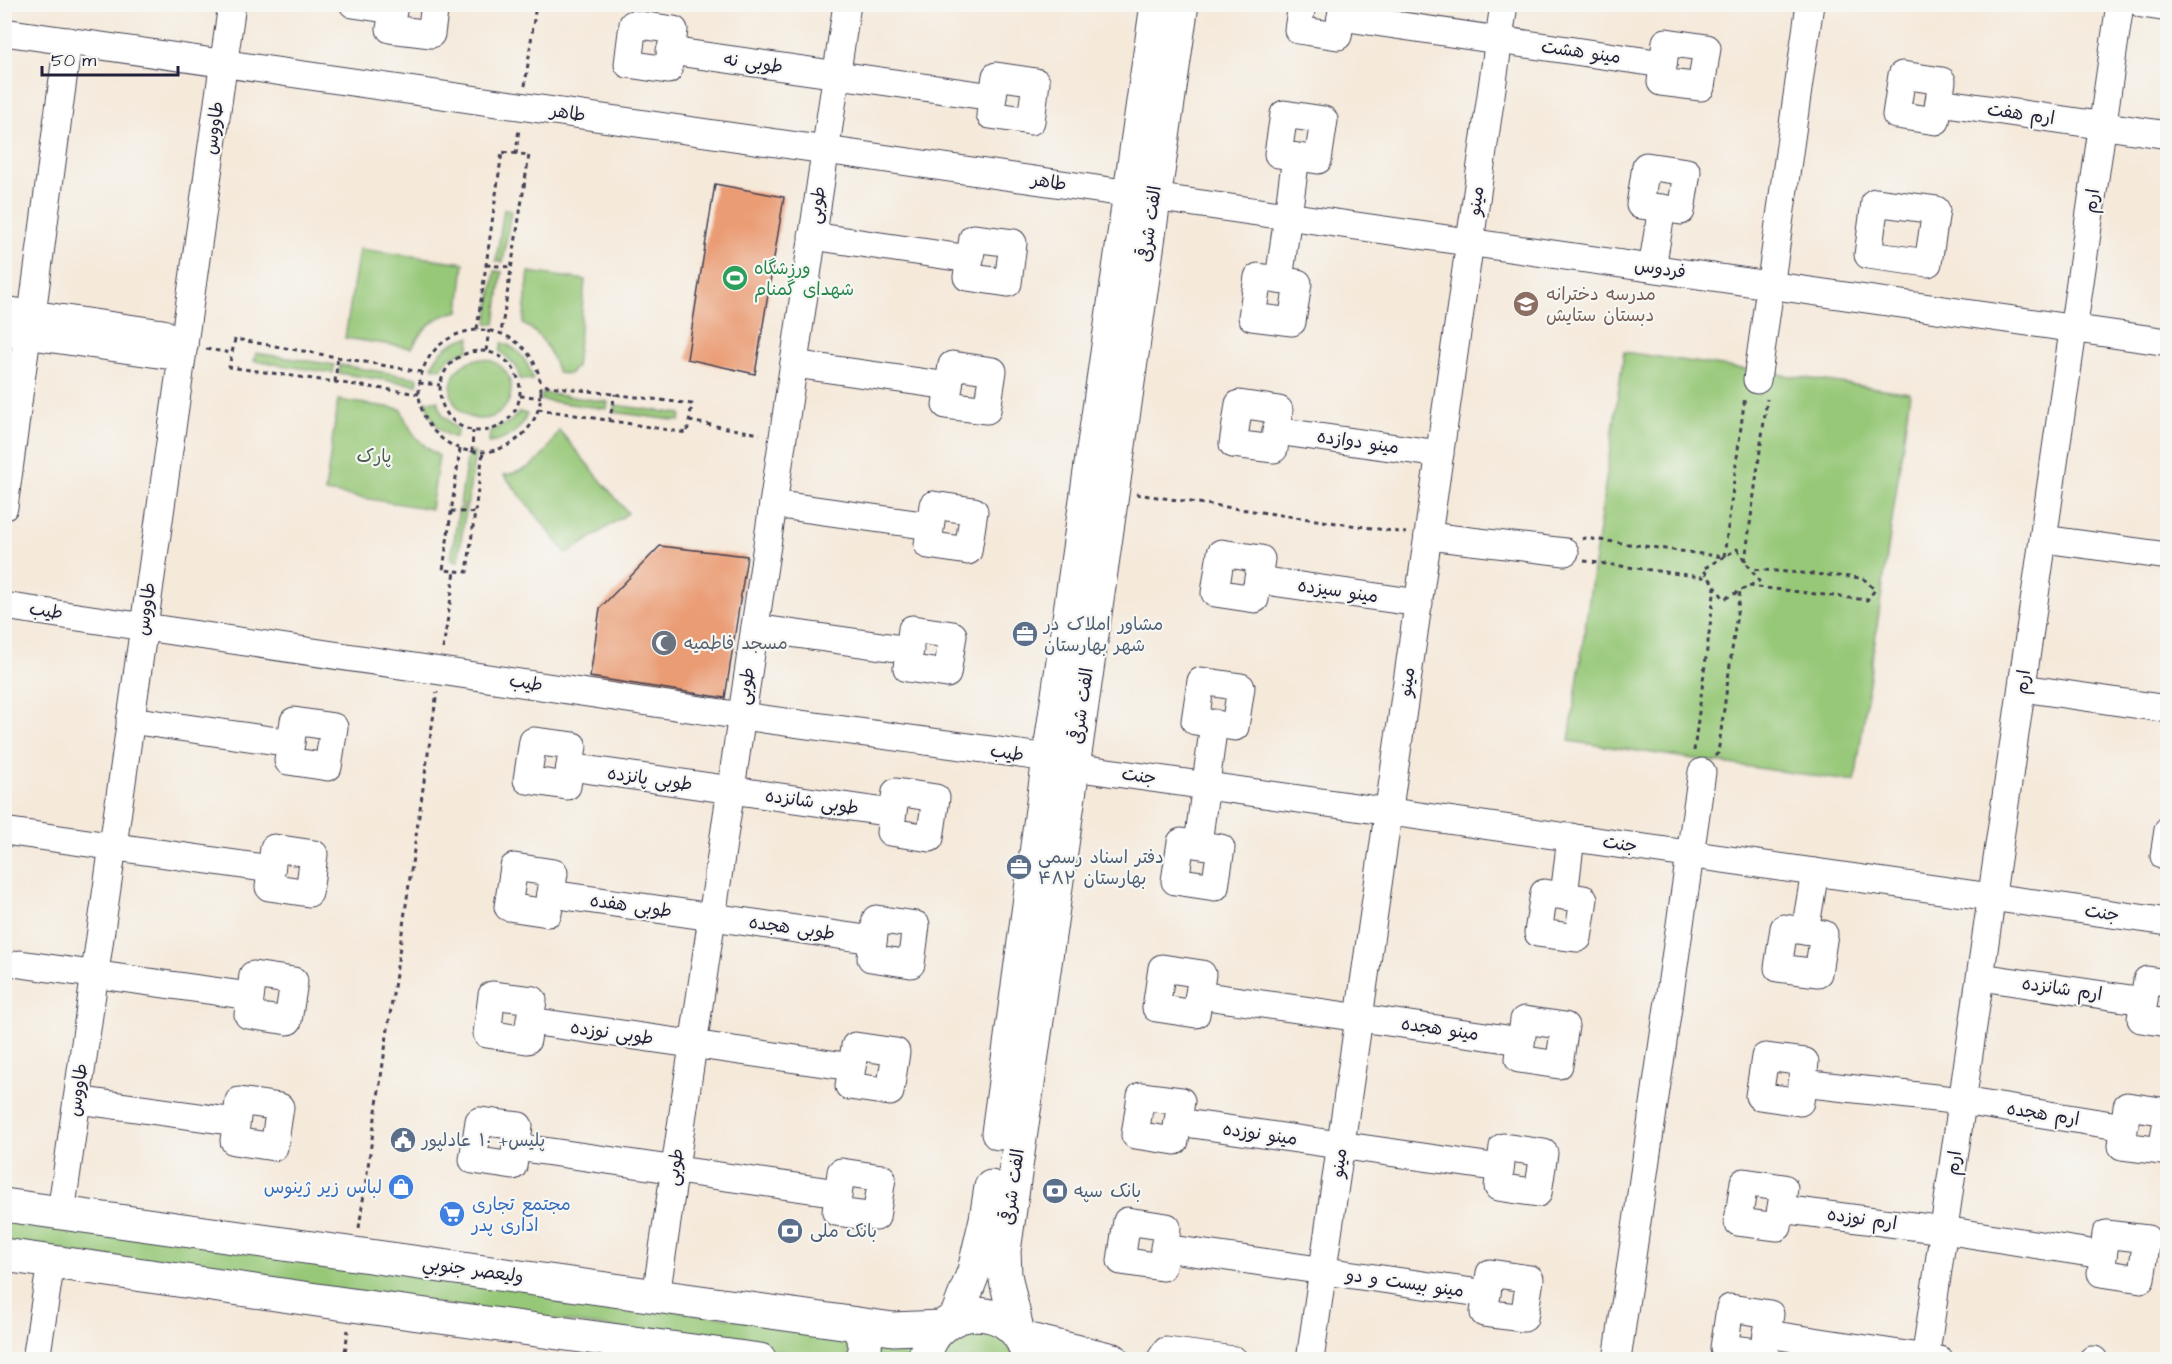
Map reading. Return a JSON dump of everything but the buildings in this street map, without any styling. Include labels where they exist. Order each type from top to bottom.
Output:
[{"type":"main road","name":"الفت شرقی","points":[[1023,1344],[1005,1275],[1004,1251],[1061,763],[1113,491],[1142,196],[1157,4]]},
{"type":"main road","name":"الفت شرقی","points":[[924,1359],[932,1338],[948,1322],[974,1271],[986,1219],[1061,763],[1142,196],[1182,4]]},
{"type":"main road","name":"وليعصر جنوبي","points":[[4,1205],[893,1329],[948,1322],[969,1314],[983,1314],[997,1317],[1009,1324],[1023,1344]]},
{"type":"main road","points":[[4,1255],[352,1305],[649,1353],[760,1359]]},
{"type":"main road","points":[[856,1324],[865,1341],[866,1351],[861,1359]]},
{"type":"main road","points":[[1023,1344],[1113,1359]]},
{"type":"street","name":"طاووس","points":[[61,1213],[232,4]]},
{"type":"street","points":[[353,4],[393,7],[390,29],[431,34],[435,4]]},
{"type":"street","name":"طوبی","points":[[656,1296],[846,4]]},
{"type":"street","points":[[1302,4],[1298,30],[1338,36],[1342,11]]},
{"type":"street","name":"مینو","points":[[1310,1359],[1504,4]]},
{"type":"street","points":[[1757,380],[1810,4]]},
{"type":"street","name":"ارم","points":[[1930,1359],[1944,1230],[1962,1101],[2120,4]]},
{"type":"street","points":[[2142,4],[2168,8]]},
{"type":"street","name":"مینو هشت","points":[[1342,11],[1499,40],[1663,64]]},
{"type":"street","name":"طاهر","points":[[4,32],[1142,196]]},
{"type":"street","points":[[5,501],[21,327],[68,41]]},
{"type":"street","name":"طوبی نه","points":[[670,51],[993,97]]},
{"type":"street","name":"ارم هفت","points":[[1939,102],[2168,135]]},
{"type":"street","points":[[1279,280],[1296,157]]},
{"type":"street","name":"فردوس","points":[[1142,196],[2168,342]]},
{"type":"street","points":[[1652,268],[1662,208]]},
{"type":"street","points":[[812,236],[970,259]]},
{"type":"street","points":[[1893,303],[1900,259]]},
{"type":"street","points":[[4,310],[21,327],[163,333],[184,345]]},
{"type":"street","points":[[794,364],[949,386]]},
{"type":"street","name":"مینو دوازده","points":[[1276,431],[1440,454]]},
{"type":"street","points":[[773,504],[930,526]]},
{"type":"street","points":[[1428,536],[1565,552]]},
{"type":"street","points":[[2043,539],[2168,556]]},
{"type":"street","name":"مینو سیزده","points":[[1258,580],[1419,603]]},
{"type":"street","name":"طیب","points":[[4,606],[1061,763]]},
{"type":"street","points":[[754,628],[910,650]]},
{"type":"street","points":[[2022,688],[2168,709]]},
{"type":"street","points":[[130,720],[291,743]]},
{"type":"street","points":[[1198,844],[1214,723]]},
{"type":"street","name":"جنت","points":[[1061,763],[1205,786],[2168,922]]},
{"type":"street","name":"طوبی پانزده","points":[[570,767],[731,790]]},
{"type":"street","points":[[1617,1359],[1702,772]]},
{"type":"street","name":"طوبی شانزده","points":[[731,790],[892,813]]},
{"type":"street","points":[[2168,830],[2164,856],[2168,856]]},
{"type":"street","points":[[4,831],[271,869]]},
{"type":"street","points":[[1564,896],[1572,837]]},
{"type":"street","points":[[1805,931],[1815,872]]},
{"type":"street","name":"طوبی هفده","points":[[551,894],[712,917]]},
{"type":"street","name":"طوبی هجده","points":[[712,917],[873,940]]},
{"type":"street","points":[[20,964],[250,996]]},
{"type":"street","name":"ارم شانزده","points":[[1981,977],[2144,1001]]},
{"type":"street","points":[[2168,982],[2146,980],[2141,1019],[2168,1023]]},
{"type":"street","name":"مینو هجده","points":[[1199,995],[1521,1041]]},
{"type":"street","name":"طوبی نوزده","points":[[530,1022],[852,1067]]},
{"type":"street","name":"ارم هجده","points":[[1802,1083],[1962,1101],[2124,1127]]},
{"type":"street","points":[[77,1100],[236,1122]]},
{"type":"street","points":[[2127,1106],[2168,1112],[2162,1151],[2122,1146],[2127,1106]]},
{"type":"street","name":"مینو نوزده","points":[[1178,1122],[1500,1168]]},
{"type":"street","points":[[516,1147],[838,1193]]},
{"type":"street","name":"ارم نوزده","points":[[1781,1209],[1944,1230],[2103,1255]]},
{"type":"street","name":"مینو بیست و دو","points":[[1164,1248],[1486,1294]]},
{"type":"street","points":[[36,1359],[51,1262]]},
{"type":"street","points":[[1767,1335],[1930,1359]]},
{"type":"street","points":[[1160,1359],[1166,1351],[1234,1359]]},
{"type":"path","points":[[522,106],[536,4]]},
{"type":"path","points":[[477,329],[502,152],[529,155],[501,333]]},
{"type":"path","points":[[486,265],[512,267]]},
{"type":"path","points":[[477,329],[489,330],[516,341],[528,353],[537,368],[541,397],[530,426],[518,439],[501,448],[472,452],[444,441],[431,428],[422,412],[419,382],[421,372],[430,355],[443,341],[459,333],[477,329]]},
{"type":"path","points":[[486,351],[489,330]]},
{"type":"path","points":[[419,394],[229,367],[235,339],[421,372]]},
{"type":"path","points":[[184,345],[233,353]]},
{"type":"path","points":[[486,351],[509,363],[517,374],[520,396],[514,413],[505,423],[481,432],[456,424],[447,414],[441,402],[440,385],[450,364],[460,356],[486,351]]},
{"type":"path","points":[[335,382],[338,357]]},
{"type":"path","points":[[1724,557],[1745,390],[1757,380],[1767,398],[1745,561]]},
{"type":"path","points":[[419,382],[440,385]]},
{"type":"path","points":[[538,409],[687,433],[693,404],[541,385]]},
{"type":"path","points":[[609,422],[615,394]]},
{"type":"path","points":[[520,396],[541,397]]},
{"type":"path","points":[[689,421],[783,438]]},
{"type":"path","points":[[472,452],[473,431]]},
{"type":"path","points":[[460,449],[443,570],[467,572],[483,452]]},
{"type":"path","points":[[1113,491],[1428,536]]},
{"type":"path","points":[[452,511],[476,513]]},
{"type":"path","points":[[1709,578],[1584,561],[1565,552],[1585,538],[1724,557]]},
{"type":"path","points":[[1737,549],[1745,561],[1759,581],[1724,599],[1703,569],[1737,549]]},
{"type":"path","points":[[1749,586],[1867,600],[1875,590],[1863,578],[1751,569]]},
{"type":"path","points":[[355,1254],[455,571]]},
{"type":"path","points":[[1715,587],[1694,750],[1702,772],[1718,753],[1740,591]]},
{"type":"path","points":[[344,1359],[352,1305]]},
{"type":"green space","points":[[504,209],[511,210],[503,262],[496,261]]},
{"type":"green space","points":[[359,249],[464,263],[459,311],[431,323],[412,348],[345,338]]},
{"type":"green space","points":[[495,271],[502,272],[495,324],[487,323]]},
{"type":"green space","points":[[529,272],[585,280],[576,367],[569,374],[558,373],[541,338],[523,324]]},
{"type":"green space","points":[[470,337],[469,350],[449,358],[441,369],[432,367],[447,347]]},
{"type":"green space","points":[[502,343],[518,352],[529,368],[533,380],[520,379],[516,366],[500,351]]},
{"type":"green space","points":[[1624,352],[1910,393],[1855,782],[1569,741]]},
{"type":"green space","points":[[256,353],[334,365],[333,373],[254,361]]},
{"type":"green space","points":[[481,359],[498,364],[506,372],[511,389],[506,406],[498,414],[481,419],[464,414],[456,406],[451,389],[456,372],[464,364]]},
{"type":"green space","points":[[340,365],[418,378],[417,385],[339,373]]},
{"type":"green space","points":[[542,393],[608,402],[607,409],[541,400]]},
{"type":"green space","name":"پارک","points":[[338,400],[401,409],[416,436],[439,456],[431,509],[325,492]]},
{"type":"green space","name":"پارک","points":[[426,401],[438,401],[442,414],[458,430],[455,438],[449,436],[435,424]]},
{"type":"green space","points":[[615,405],[681,414],[680,421],[614,412]]},
{"type":"green space","points":[[519,412],[527,414],[517,430],[501,440],[489,443],[490,431],[510,422]]},
{"type":"green space","points":[[559,430],[628,513],[567,554],[504,475],[531,466],[544,454]]},
{"type":"green space","points":[[468,452],[475,453],[467,506],[460,504]]},
{"type":"green space","points":[[459,507],[466,508],[458,561],[451,560]]},
{"type":"green space","points":[[5,1213],[848,1335],[852,1353],[844,1359],[836,1359],[5,1244]]},
{"type":"green space","points":[[992,1326],[1019,1360],[934,1360],[951,1332]]},
{"type":"green space","points":[[874,1337],[919,1340],[912,1359],[875,1359]]},
{"type":"place","name":"ورزشگاه شهدای گمنام","points":[[735,278]]},
{"type":"place","name":"مدرسه دخترانه دبستان ستایش","points":[[1526,304]]},
{"type":"place","name":"مشاور املاک در شهر بهارستان","points":[[1025,634]]},
{"type":"place","name":"مسجد فاطمیه","points":[[664,643]]},
{"type":"place","name":"دفتر اسناد رسمی ۴۸۲ بهارستان","points":[[1019,867]]},
{"type":"place","name":"پلیس+ ۱۰ عادلپور","points":[[403,1140]]},
{"type":"place","name":"لباس زیر ژینوس","points":[[401,1187]]},
{"type":"place","name":"بانک سپه","points":[[1055,1191]]},
{"type":"place","name":"مجتمع تجاری اداری پدر","points":[[452,1214]]},
{"type":"place","name":"بانک ملی","points":[[790,1231]]}]
